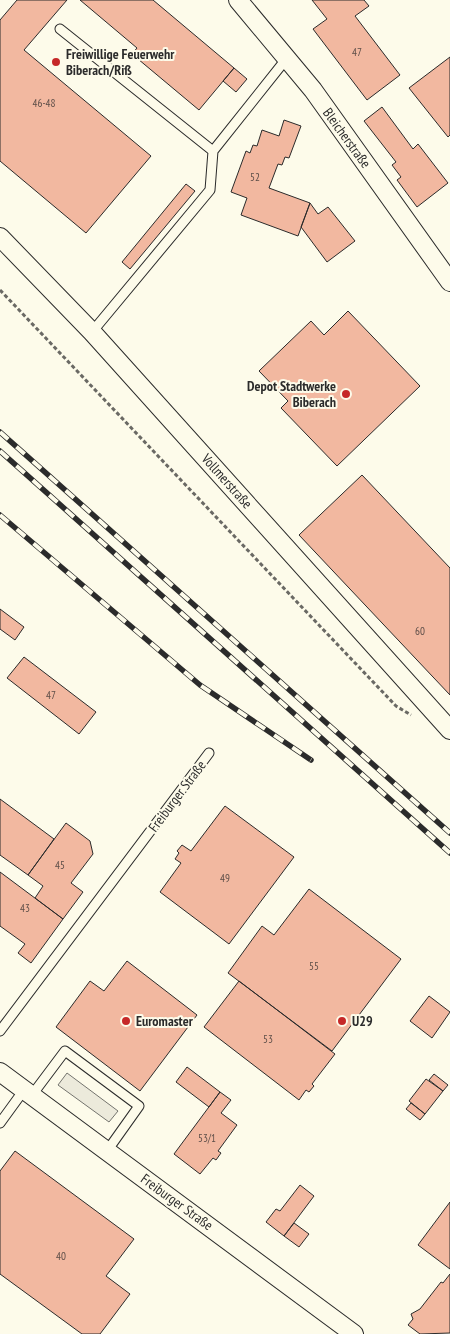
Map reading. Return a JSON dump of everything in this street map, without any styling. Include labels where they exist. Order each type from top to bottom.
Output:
[{"type":"street","name":"Bleicherstraße","points":[[238,0],[313,90],[450,282]]},
{"type":"street","name":"Vollmerstraße","points":[[0,237],[92,332],[450,730]]},
{"type":"street","name":"Freiburger Straße","points":[[0,1072],[354,1334]]},
{"type":"lane","points":[[60,29],[213,151]]},
{"type":"lane","points":[[92,332],[210,190],[213,151],[287,58]]},
{"type":"lane","name":"Freiburger Straße","points":[[0,1031],[209,753]]},
{"type":"lane","points":[[0,1123],[65,1051],[139,1106],[107,1151]]},
{"type":"path","points":[[0,290],[396,706],[419,720]]},
{"type":"shaded area","points":[[67,1073],[118,1111],[109,1122],[58,1085]]},
{"type":"building","points":[[17,0],[67,0],[24,50],[151,156],[86,233],[0,161],[0,20]]},
{"type":"building","points":[[80,0],[153,0],[234,68],[199,110],[132,54],[137,48]]},
{"type":"building","points":[[312,0],[364,0],[369,6],[355,16],[400,75],[367,100],[313,29],[327,19]]},
{"type":"building","points":[[450,57],[450,135],[448,137],[409,88]]},
{"type":"building","points":[[234,68],[247,79],[236,92],[223,81]]},
{"type":"building","points":[[382,107],[413,149],[418,144],[448,183],[417,207],[397,180],[401,177],[392,165],[396,162],[364,121]]},
{"type":"building","points":[[284,120],[301,126],[289,158],[285,157],[282,165],[278,164],[269,188],[310,203],[298,236],[241,215],[247,198],[231,192],[246,151],[250,153],[253,145],[257,146],[262,130],[279,136]]},
{"type":"building","points":[[186,184],[195,191],[130,269],[122,262]]},
{"type":"building","points":[[310,203],[318,214],[328,207],[355,241],[327,262],[301,227]]},
{"type":"building","name":"Depot Stadtwerke Biberach","points":[[348,311],[420,386],[337,466],[281,408],[288,401],[259,371],[311,321],[324,335]]},
{"type":"building","points":[[362,475],[450,568],[450,695],[299,535]]},
{"type":"building","points":[[0,609],[24,627],[15,640],[0,629]]},
{"type":"building","points":[[24,657],[96,712],[79,734],[7,678]]},
{"type":"building","points":[[0,799],[54,839],[28,875],[0,855]]},
{"type":"building","points":[[225,806],[294,857],[229,944],[160,892],[181,863],[175,859],[179,853],[177,851],[182,845],[191,851]]},
{"type":"building","points":[[66,823],[90,841],[93,854],[71,883],[83,892],[63,919],[35,898],[43,886],[28,875]]},
{"type":"building","points":[[0,872],[63,919],[31,963],[18,953],[25,944],[0,926]]},
{"type":"building","points":[[309,889],[401,959],[332,1051],[228,973],[262,926],[274,935]]},
{"type":"building","name":"Euromaster","points":[[127,961],[197,1015],[140,1091],[56,1027],[90,981],[104,991]]},
{"type":"building","points":[[239,981],[335,1054],[312,1084],[314,1086],[309,1092],[306,1090],[299,1100],[204,1027]]},
{"type":"building","points":[[429,996],[450,1012],[432,1038],[410,1021]]},
{"type":"building","points":[[187,1067],[220,1092],[209,1107],[176,1082]]},
{"type":"building","points":[[434,1074],[448,1085],[443,1091],[429,1080]]},
{"type":"building","points":[[426,1079],[443,1091],[425,1114],[409,1101]]},
{"type":"building","points":[[220,1092],[231,1100],[221,1113],[237,1125],[218,1151],[221,1153],[216,1160],[213,1158],[200,1174],[174,1154]]},
{"type":"building","points":[[411,1103],[425,1114],[420,1120],[406,1109]]},
{"type":"building","points":[[15,1151],[134,1239],[106,1276],[130,1294],[100,1334],[82,1334],[0,1274],[0,1171]]},
{"type":"building","points":[[300,1185],[314,1196],[284,1236],[266,1222],[276,1209],[280,1211]]},
{"type":"building","points":[[450,1202],[450,1269],[418,1245]]},
{"type":"building","points":[[294,1223],[309,1234],[299,1247],[284,1236]]},
{"type":"building","points":[[450,1274],[450,1333],[420,1334],[408,1325],[413,1319],[411,1314],[420,1309],[441,1282],[443,1283]]},
{"type":"railway","points":[[0,432],[450,833]]},
{"type":"railway","points":[[0,451],[450,853]]},
{"type":"railway","points":[[0,515],[200,685],[311,760]]},
{"type":"place","name":"Freiwillige Feuerwehr Biberach/Riß","points":[[56,62]]},
{"type":"place","name":"Depot Stadtwerke Biberach","points":[[346,394]]},
{"type":"place","name":"Euromaster","points":[[126,1021]]},
{"type":"place","name":"U29","points":[[342,1021]]}]
